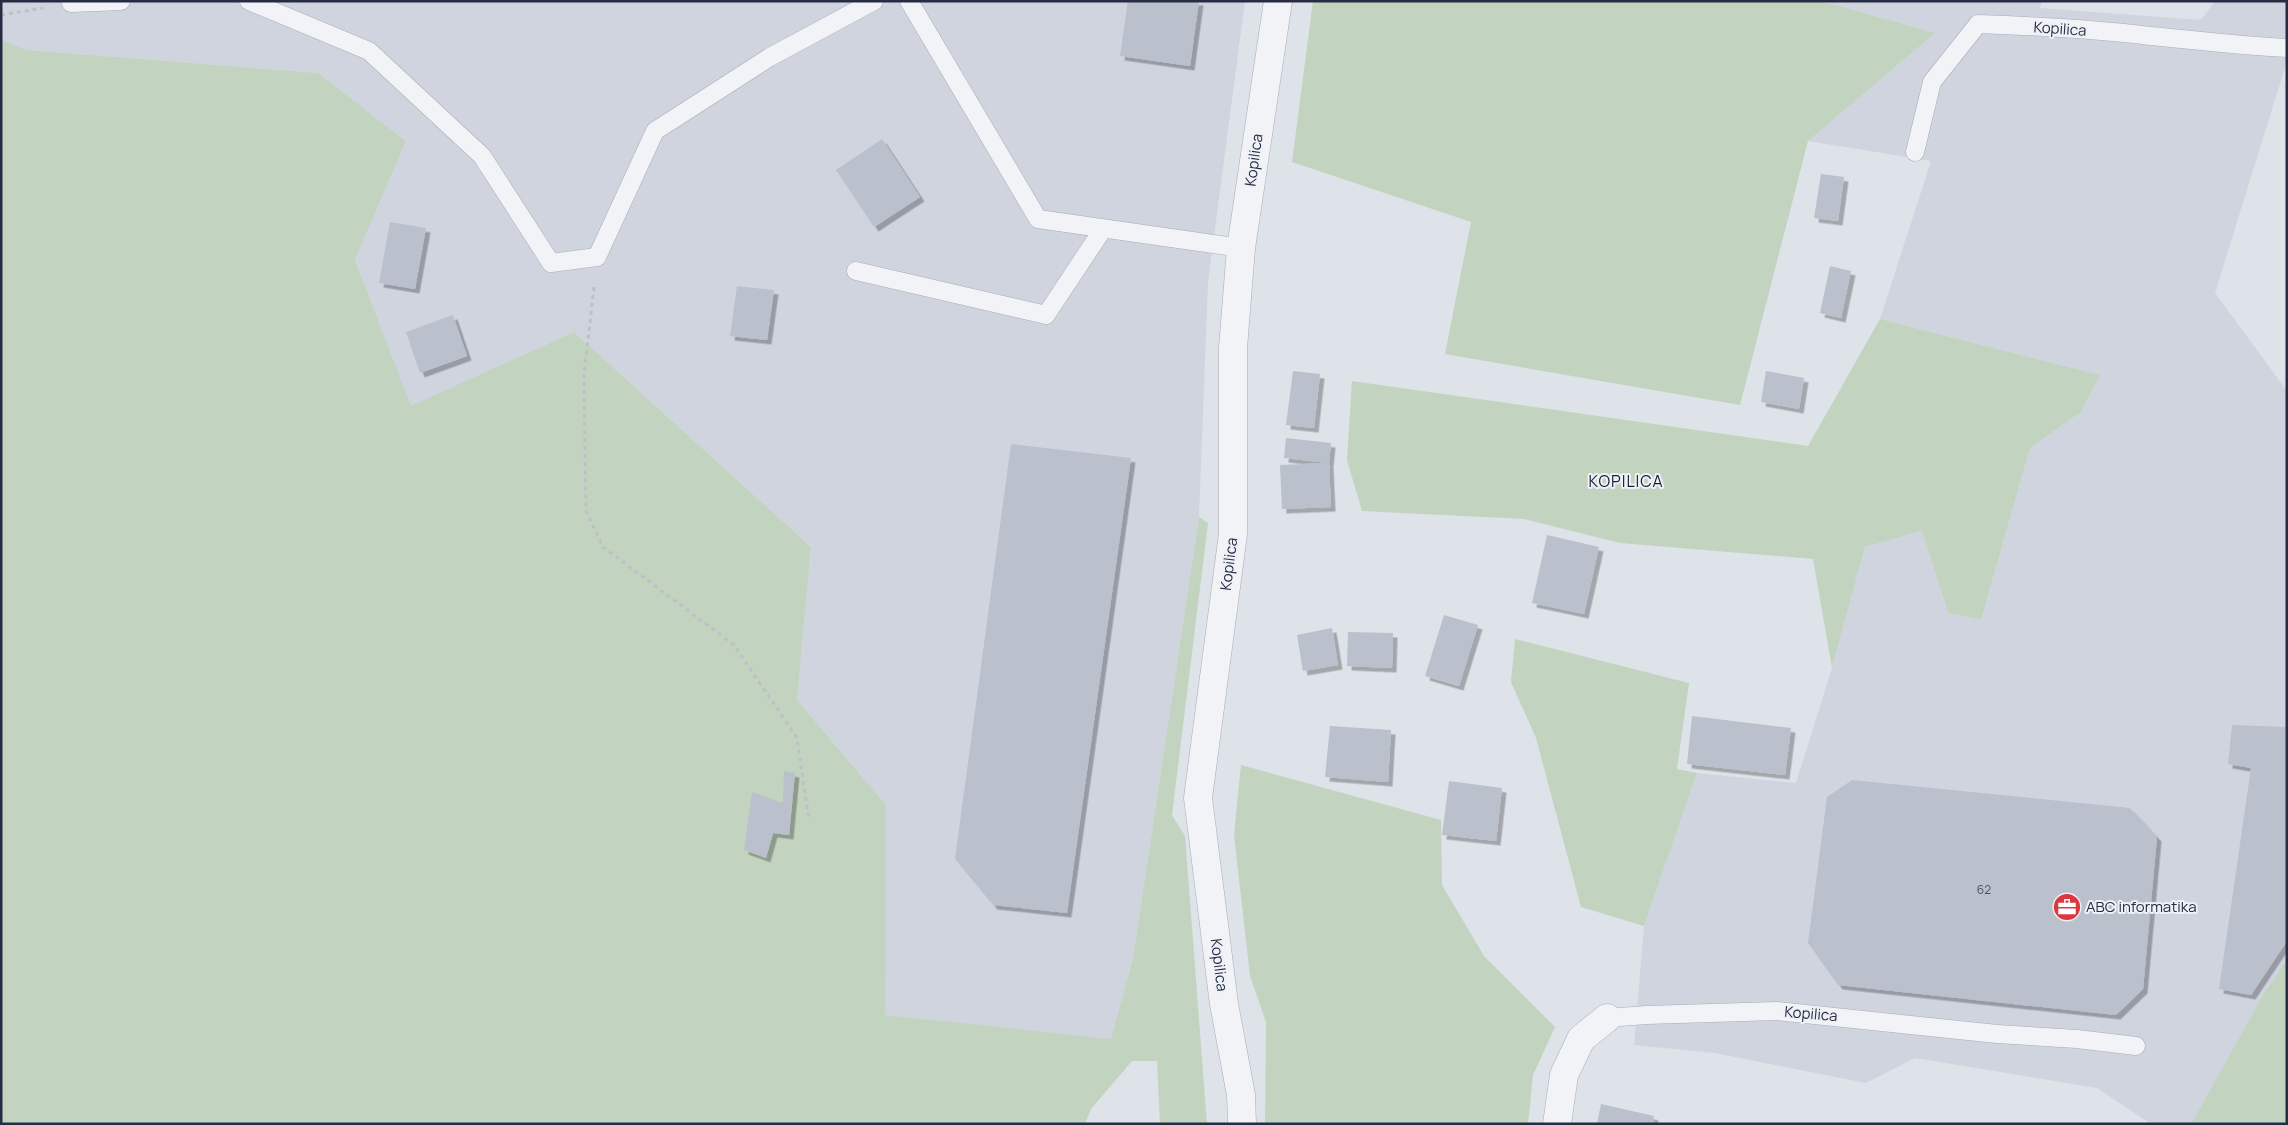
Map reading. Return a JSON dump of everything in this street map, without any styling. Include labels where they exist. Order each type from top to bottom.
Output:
[{"type":"street","name":"Kopilica","points":[[1242,1124],[1241,1095],[1224,1004],[1198,798],[1233,534],[1233,348],[1241,248],[1278,1]]},
{"type":"street","name":"Kopilica","points":[[1557,1124],[1564,1075],[1582,1039],[1607,1018]]},
{"type":"lane","points":[[71,3],[121,1]]},
{"type":"lane","points":[[249,1],[369,51],[482,156],[551,263],[597,257],[655,131],[770,56],[874,1]]},
{"type":"lane","points":[[909,1],[1038,219],[1241,248]]},
{"type":"lane","name":"Kopilica","points":[[1915,152],[1932,82],[1978,24],[2032,26],[2236,46],[2287,48]]},
{"type":"lane","points":[[856,271],[1046,316],[1103,228]]},
{"type":"lane","name":"Kopilica","points":[[1607,1018],[1777,1011],[2136,1046]]},
{"type":"path","points":[[1,14],[71,3]]},
{"type":"path","points":[[597,257],[584,374],[586,511],[603,547],[734,645],[797,738],[809,820]]},
{"type":"shaded area","points":[[1,1],[1245,1],[1208,282],[1199,517],[1133,958],[1111,1040],[884,1015],[886,805],[797,700],[811,547],[574,332],[411,407],[355,260],[406,141],[318,73],[27,50],[1,40]]},
{"type":"shaded area","points":[[1821,1],[2042,1],[2040,8],[2201,20],[2215,1],[2287,1],[2287,61],[2215,293],[2287,391],[2287,959],[2264,993],[2191,1124],[2151,1124],[2097,1088],[1915,1058],[1866,1083],[1715,1053],[1634,1045],[1644,926],[1697,773],[1796,783],[1832,668],[1865,547],[1922,531],[1948,613],[1981,620],[2030,448],[2081,412],[2100,375],[1880,319],[1931,161],[1808,141],[1934,33]]},
{"type":"green space","points":[[1313,1],[1821,1],[1935,33],[1808,141],[1740,405],[1445,354],[1471,222],[1292,162]]},
{"type":"green space","points":[[1,40],[27,50],[318,73],[406,141],[355,260],[411,406],[574,332],[811,547],[797,700],[886,805],[885,1015],[1111,1039],[1133,958],[1199,517],[1208,523],[1172,815],[1185,836],[1207,1124],[1160,1124],[1157,1061],[1132,1061],[1091,1109],[1085,1124],[1,1124]]},
{"type":"green space","points":[[1880,319],[2100,375],[2081,412],[2030,448],[1981,620],[1948,613],[1922,531],[1865,547],[1832,668],[1813,559],[1620,543],[1524,519],[1362,511],[1347,460],[1352,381],[1808,446]]},
{"type":"green space","points":[[1515,639],[1689,683],[1677,769],[1697,773],[1644,926],[1581,907],[1536,738],[1511,682]]},
{"type":"green space","points":[[1241,765],[1441,820],[1442,885],[1484,956],[1555,1027],[1533,1075],[1528,1124],[1265,1124],[1266,1022],[1250,976],[1234,835]]},
{"type":"green space","points":[[2287,959],[2287,1124],[2191,1124],[2264,993]]},
{"type":"building","points":[[1128,1],[1199,1],[1190,66],[1120,56]]},
{"type":"building","points":[[882,139],[920,197],[874,227],[836,170]]},
{"type":"building","points":[[1821,174],[1844,177],[1838,221],[1814,218]]},
{"type":"building","points":[[390,222],[426,228],[415,289],[379,283]]},
{"type":"building","points":[[1830,266],[1851,271],[1841,318],[1820,313]]},
{"type":"building","points":[[737,286],[774,290],[767,340],[730,336]]},
{"type":"building","points":[[453,315],[467,356],[420,373],[406,332]]},
{"type":"building","points":[[1293,371],[1320,374],[1314,428],[1286,425]]},
{"type":"building","points":[[1766,371],[1804,378],[1799,409],[1761,402]]},
{"type":"building","points":[[1286,438],[1331,443],[1329,463],[1284,458]]},
{"type":"building","points":[[1011,444],[1131,458],[1067,913],[993,905],[955,859]]},
{"type":"building","points":[[1329,463],[1331,507],[1282,509],[1280,465]]},
{"type":"building","points":[[1547,535],[1599,547],[1584,614],[1532,603]]},
{"type":"building","points":[[1444,615],[1478,625],[1459,686],[1425,676]]},
{"type":"building","points":[[1332,628],[1338,665],[1303,671],[1297,635]]},
{"type":"building","points":[[1348,632],[1393,633],[1392,668],[1347,666]]},
{"type":"building","points":[[1692,716],[1791,728],[1785,775],[1687,764]]},
{"type":"building","points":[[2232,725],[2287,727],[2287,941],[2251,995],[2219,989],[2251,768],[2228,764]]},
{"type":"building","points":[[1330,726],[1391,730],[1388,782],[1325,777]]},
{"type":"building","points":[[784,771],[795,773],[789,835],[773,833],[766,858],[744,850],[752,792],[783,803]]},
{"type":"building","points":[[1852,780],[2130,808],[2157,837],[2143,989],[2116,1015],[1838,985],[1808,943],[1827,797]]},
{"type":"building","points":[[1449,781],[1502,788],[1496,841],[1442,835]]},
{"type":"building","points":[[1601,1104],[1654,1116],[1653,1124],[1597,1124]]},
{"type":"place","name":"ABC informatika","points":[[2067,907]]},
{"type":"district","name":"KOPILICA","points":[[1626,481]]}]
